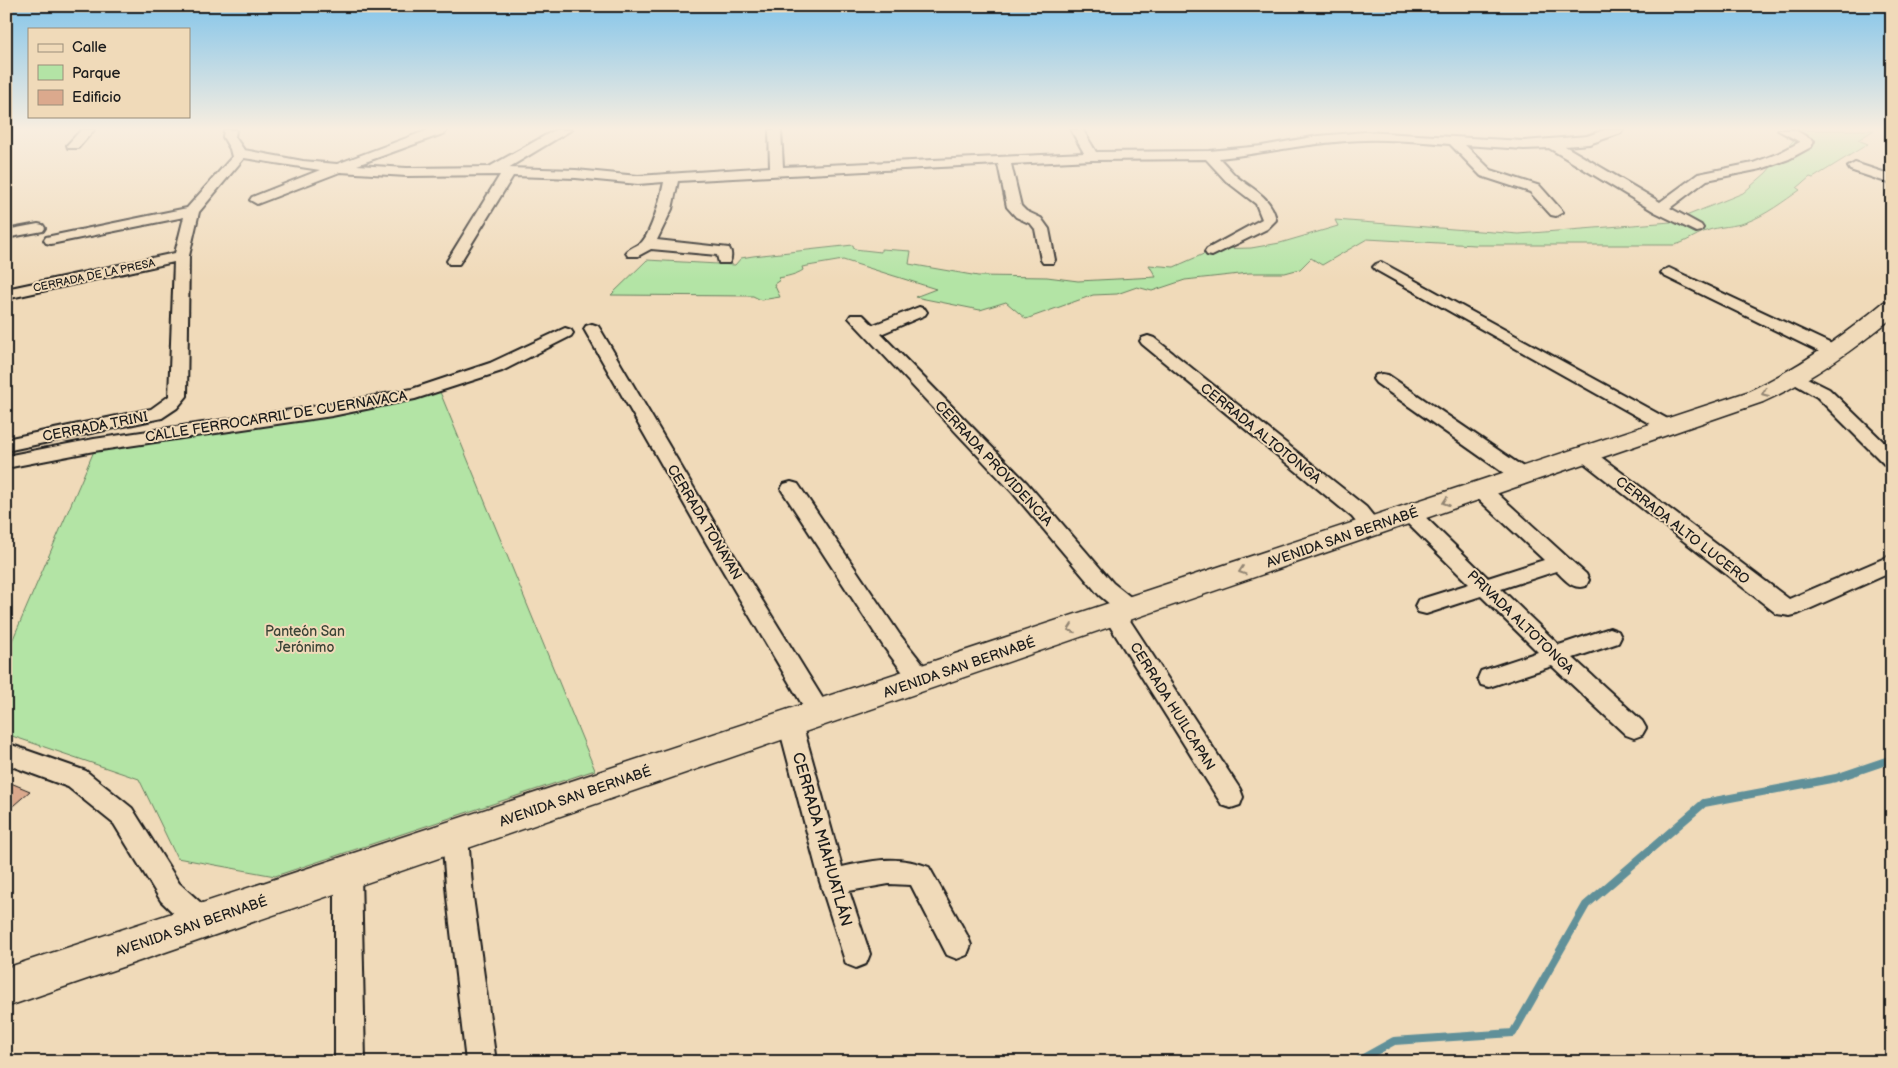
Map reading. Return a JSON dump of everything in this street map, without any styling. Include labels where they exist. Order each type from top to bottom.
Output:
[{"type":"main road","name":"AVENIDA SAN BERNABÉ","points":[[8,994],[202,922],[1755,397],[1797,378],[1892,307]]},
{"type":"street","points":[[182,256],[192,212],[221,180]]},
{"type":"street","points":[[257,200],[308,180]]},
{"type":"street","points":[[454,261],[504,180]]},
{"type":"street","points":[[632,253],[648,244],[665,210],[671,180]]},
{"type":"street","points":[[1008,180],[1014,207],[1021,214],[1036,221],[1042,229],[1048,260]]},
{"type":"street","points":[[1212,252],[1262,226],[1269,220],[1269,214],[1262,202],[1232,180]]},
{"type":"street","points":[[1504,180],[1535,189],[1556,212]]},
{"type":"street","points":[[1612,180],[1696,228]]},
{"type":"street","points":[[1660,209],[1699,180]]},
{"type":"street","points":[[52,240],[192,212]]},
{"type":"street","points":[[6,234],[38,228]]},
{"type":"street","points":[[648,244],[724,251],[724,260]]},
{"type":"street","name":"CERRADA DE LA PRESA","points":[[6,294],[182,256]]},
{"type":"street","name":"CERRADA TRINI","points":[[6,445],[156,414],[167,409],[178,396],[182,256]]},
{"type":"street","points":[[1381,267],[1669,427]]},
{"type":"street","points":[[1669,273],[1834,352]]},
{"type":"street","name":"CERRADA PROVIDENCIA","points":[[918,312],[864,325],[1020,488],[1106,588],[1122,611]]},
{"type":"street","name":"CERRADA TONAYAN","points":[[592,330],[714,539],[820,714]]},
{"type":"street","name":"CALLE FERROCARRIL DE CUERNAVACA","points":[[6,462],[94,445],[332,410],[406,396],[496,367],[566,334]]},
{"type":"street","name":"CERRADA ALTOTONGA","points":[[1148,341],[1351,506],[1372,527]]},
{"type":"street","points":[[1797,378],[1822,393],[1892,461]]},
{"type":"street","points":[[1382,379],[1522,476]]},
{"type":"street","name":"CERRADA ALTO LUCERO","points":[[1586,455],[1780,606],[1790,608],[1892,563]]},
{"type":"street","points":[[791,489],[892,641],[921,679]]},
{"type":"street","points":[[1482,490],[1579,580]]},
{"type":"street","name":"PRIVADA ALTOTONGA","points":[[1410,514],[1556,656],[1634,728]]},
{"type":"street","points":[[1426,606],[1560,562]]},
{"type":"street","name":"CERRADA HUILCAPAN","points":[[1122,611],[1231,797]]},
{"type":"street","points":[[1489,678],[1610,637]]},
{"type":"street","name":"CERRADA MIAHUATLÁN","points":[[790,723],[833,882],[856,954]]},
{"type":"street","points":[[6,754],[77,779],[123,816],[170,892],[202,922]]},
{"type":"street","points":[[455,837],[460,897],[481,1062]]},
{"type":"street","points":[[833,882],[899,870],[912,871],[920,876],[957,945]]},
{"type":"street","points":[[348,873],[350,1062]]},
{"type":"green space","points":[[1758,180],[1807,180],[1797,188],[1800,190],[1768,212],[1754,219],[1737,225],[1711,229],[1674,245],[1475,245],[1367,239],[1322,265],[1311,258],[1300,269],[1285,273],[1249,273],[1185,280],[1152,291],[1137,287],[1117,294],[1093,295],[1026,319],[1006,302],[980,310],[915,297],[936,289],[843,260],[802,267],[803,270],[798,273],[778,278],[780,280],[774,284],[780,297],[761,300],[753,296],[611,295],[647,260],[735,265],[741,258],[853,245],[854,249],[881,252],[881,249],[911,251],[909,264],[978,276],[1047,277],[1078,281],[1156,277],[1149,265],[1174,267],[1215,249],[1251,248],[1280,243],[1338,226],[1335,220],[1519,234],[1671,222],[1743,193]]},
{"type":"green space","name":"Panteón San Jerónimo","points":[[440,392],[595,770],[275,876],[177,858],[139,779],[6,734],[6,655],[94,451],[286,423]]},
{"type":"building","points":[[6,781],[30,791],[6,812]]},
{"type":"waterway","points":[[1356,1062],[1394,1041],[1513,1033],[1586,905],[1704,803],[1836,778],[1892,759]]}]
